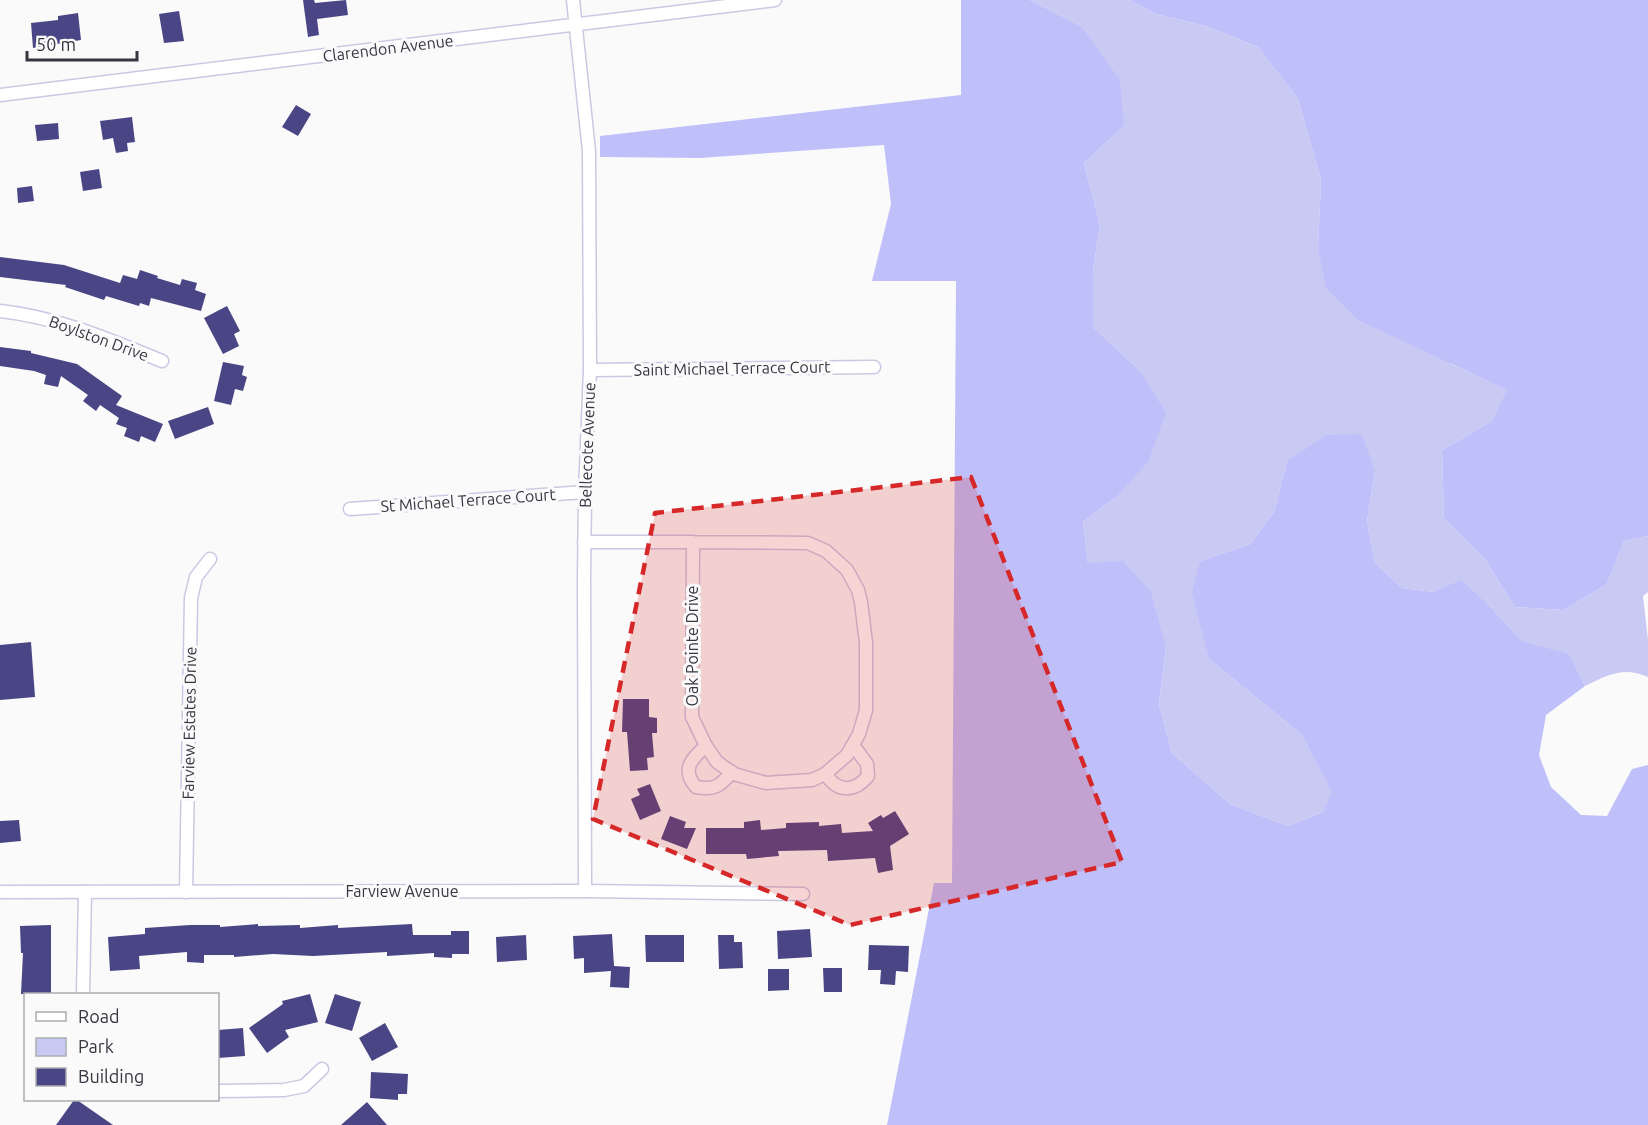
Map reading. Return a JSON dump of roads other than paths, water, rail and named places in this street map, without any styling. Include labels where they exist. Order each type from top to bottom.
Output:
[{"type":"street","name":"Bellecote Avenue","points":[[573,0],[589,151],[590,370],[584,542],[585,891]]},
{"type":"street","name":"Clarendon Avenue","points":[[0,95],[775,0]]},
{"type":"street","name":"Boylston Drive","points":[[0,312],[41,317],[66,324],[162,361]]},
{"type":"street","name":"Saint Michael Terrace Court","points":[[590,370],[874,367]]},
{"type":"street","name":"St Michael Terrace Court","points":[[350,509],[585,492]]},
{"type":"street","name":"Oak Pointe Drive","points":[[584,542],[693,542],[808,543],[826,551],[847,570],[858,590],[861,602],[866,643],[866,710],[859,734],[847,755],[826,774],[812,780],[766,783],[732,772],[717,762],[706,747],[692,717],[693,542]]},
{"type":"street","name":"Farview Estates Drive","points":[[186,891],[190,598],[196,577],[210,559]]},
{"type":"street","points":[[826,774],[836,785],[850,789],[862,785],[868,776],[867,764],[853,745]]},
{"type":"street","points":[[706,747],[694,757],[688,768],[689,780],[696,787],[711,790],[723,783],[732,772]]},
{"type":"street","name":"Farview Avenue","points":[[0,892],[585,891],[803,894]]},
{"type":"street","points":[[83,993],[85,892]]},
{"type":"street","points":[[219,1091],[284,1090],[304,1086],[322,1069]]}]
